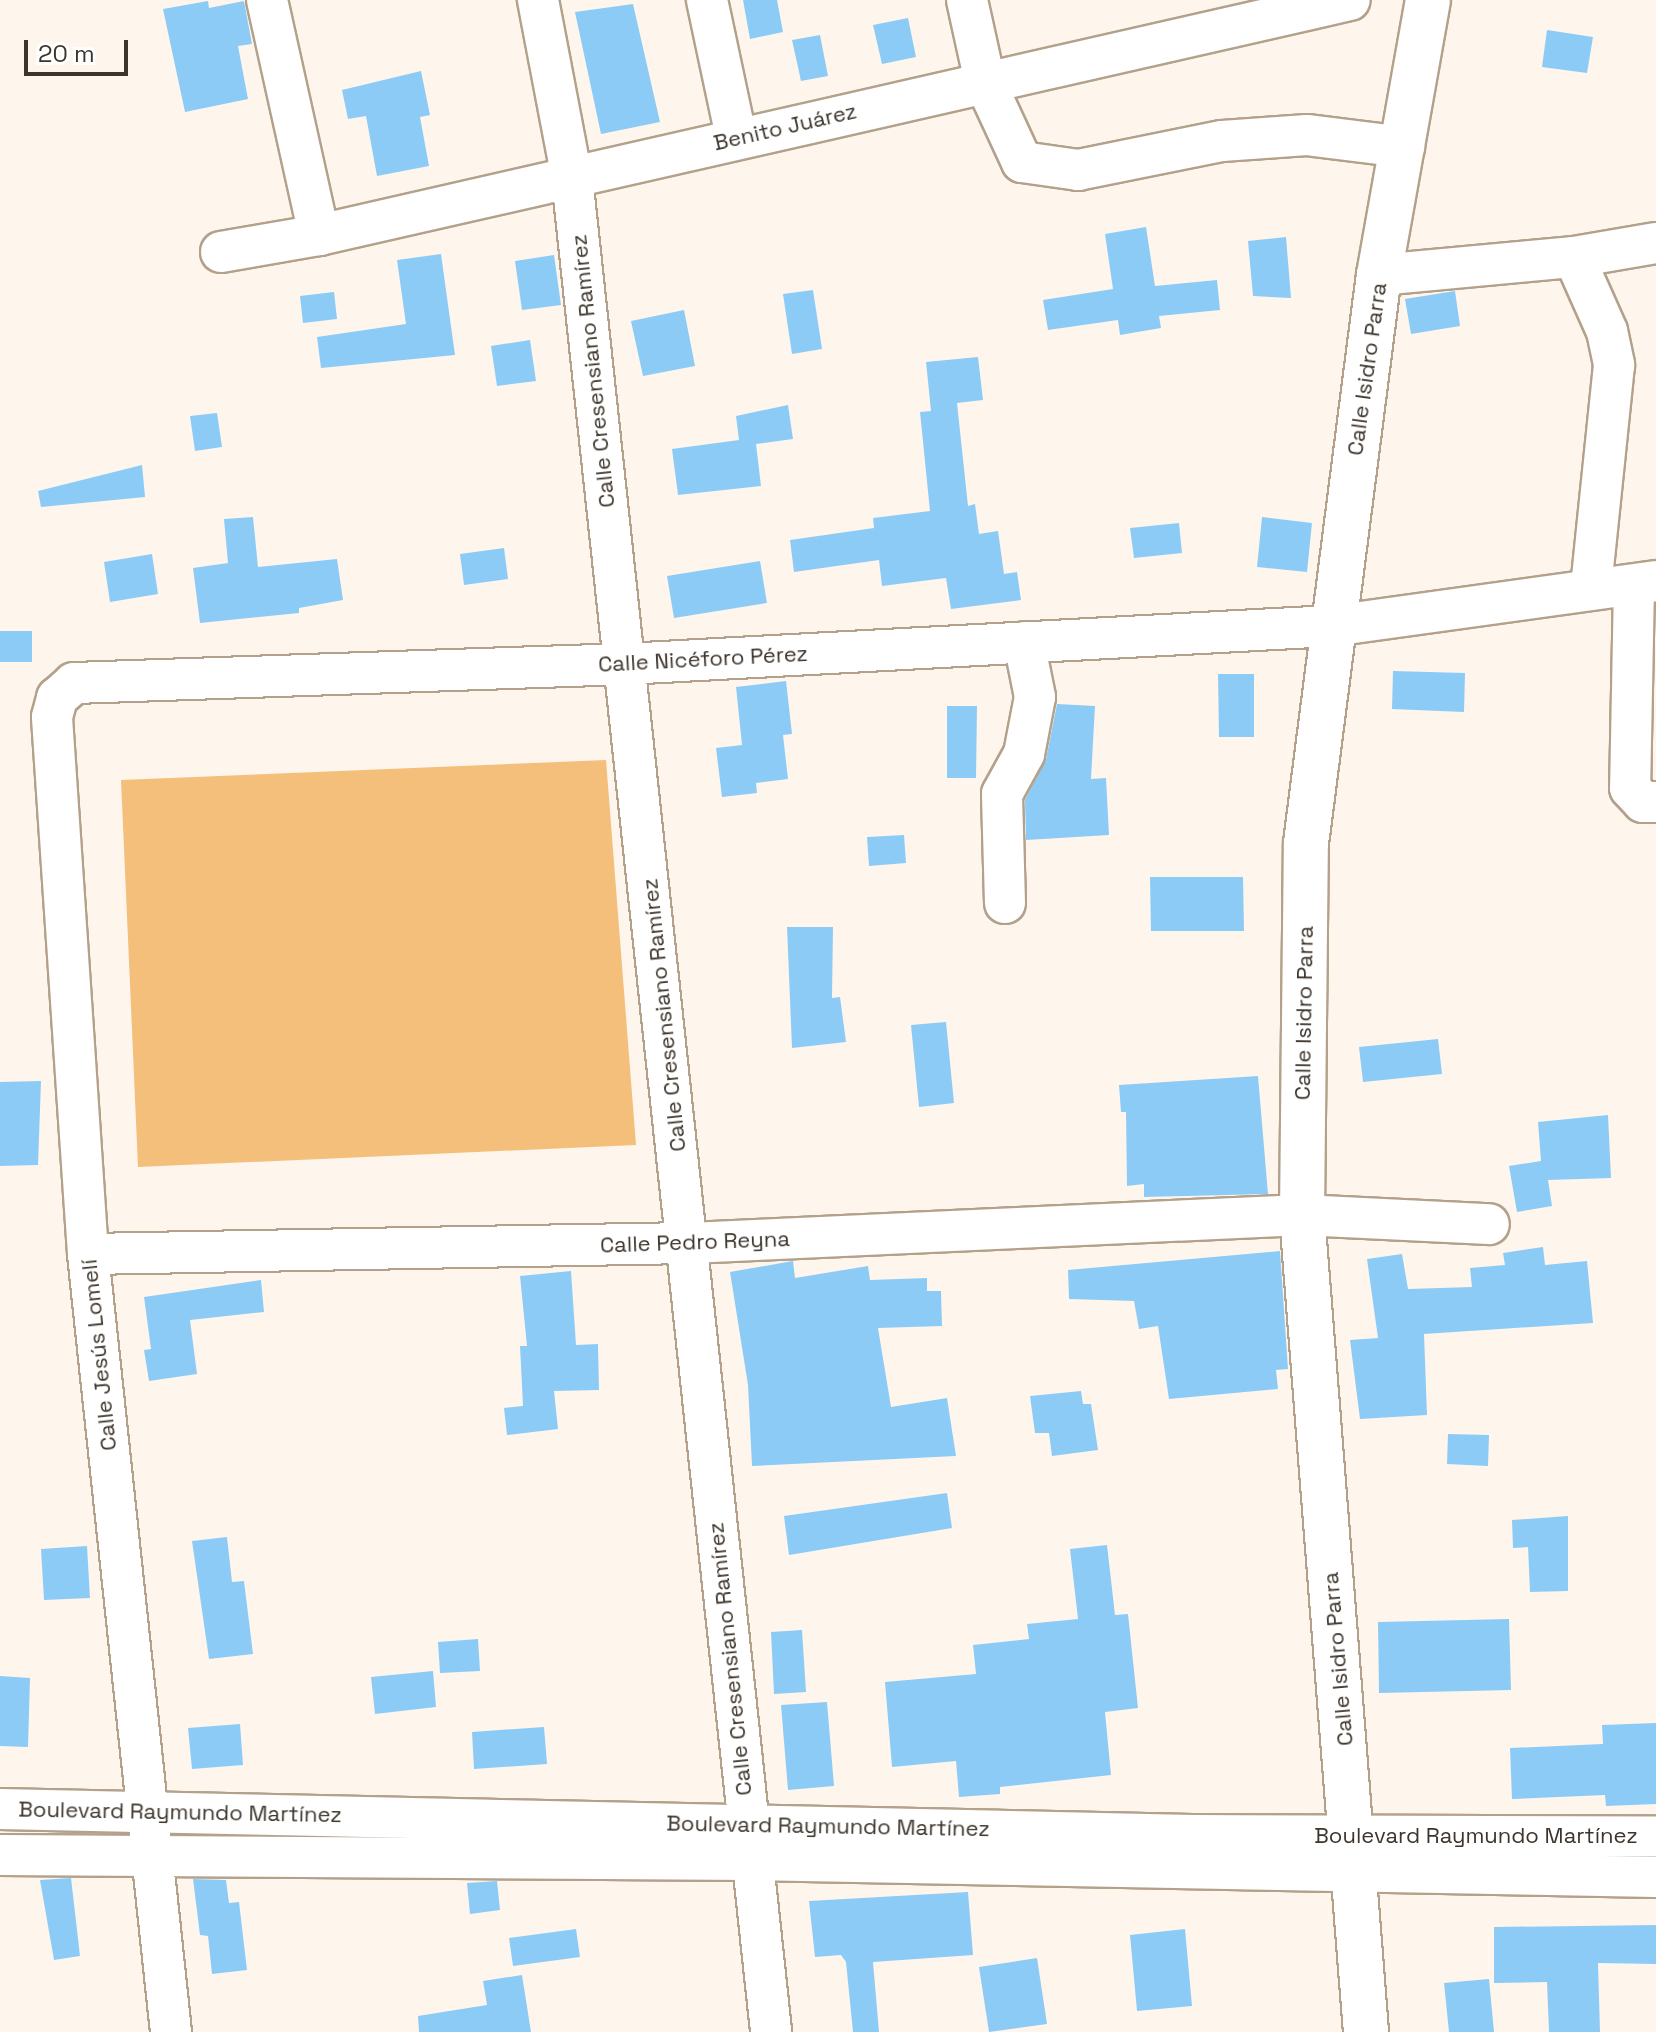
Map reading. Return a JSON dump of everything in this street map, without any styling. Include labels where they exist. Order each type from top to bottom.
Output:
[{"type":"street","points":[[267,0],[319,235]]},
{"type":"street","name":"Calle Cresensiano Ramírez","points":[[538,0],[572,178],[690,1243],[748,1842],[771,2032]]},
{"type":"street","points":[[707,0],[736,137]]},
{"type":"street","points":[[967,0],[985,82],[1022,162],[1078,170],[1222,141],[1307,135],[1404,147]]},
{"type":"street","name":"Benito Juárez","points":[[221,252],[319,235],[985,82],[1240,11],[1350,0]]},
{"type":"street","name":"Calle Isidro Parra","points":[[1366,2032],[1302,1215],[1306,843],[1379,275],[1428,0]]},
{"type":"street","points":[[1379,275],[1574,257],[1656,243]]},
{"type":"street","points":[[1574,257],[1607,331],[1614,365],[1591,588]]},
{"type":"street","points":[[1645,583],[1630,788],[1643,802],[1656,802]]},
{"type":"street","name":"Calle Nicéforo Pérez","points":[[74,683],[625,664],[1332,626],[1645,583]]},
{"type":"street","points":[[1005,903],[1002,794],[1024,754],[1035,697],[1024,642]]},
{"type":"street","name":"Calle Jesús Lomelí","points":[[74,683],[57,698],[52,717],[88,1254],[155,1857],[171,2032]]},
{"type":"street","name":"Calle Pedro Reyna","points":[[88,1254],[690,1243],[1302,1215],[1489,1224]]},
{"type":"street","name":"Boulevard Raymundo Martínez","points":[[0,1809],[150,1811],[748,1842],[1354,1854],[1656,1877]]},
{"type":"street","name":"Boulevard Raymundo Martínez","points":[[1354,1854],[1656,1837]]},
{"type":"street","name":"Boulevard Raymundo Martínez","points":[[0,1855],[155,1857],[748,1842]]},
{"type":"shaded area","points":[[606,760],[636,1145],[138,1167],[121,780]]},
{"type":"building","points":[[743,0],[777,0],[783,32],[750,39]]},
{"type":"building","points":[[208,1],[209,8],[244,1],[252,44],[238,46],[248,99],[185,112],[163,9]]},
{"type":"building","points":[[633,4],[660,122],[601,134],[575,12]]},
{"type":"building","points":[[908,18],[916,57],[882,64],[873,25]]},
{"type":"building","points":[[1547,30],[1593,37],[1587,73],[1542,67]]},
{"type":"building","points":[[820,35],[828,76],[801,81],[792,40]]},
{"type":"building","points":[[421,71],[430,115],[420,117],[429,166],[377,176],[366,116],[348,119],[342,90]]},
{"type":"building","points":[[1146,227],[1155,286],[1217,280],[1220,310],[1159,316],[1161,328],[1120,335],[1118,320],[1048,330],[1043,300],[1113,289],[1105,234]]},
{"type":"building","points":[[1286,237],[1291,298],[1253,296],[1248,241]]},
{"type":"building","points":[[441,254],[455,355],[321,368],[317,337],[406,324],[397,260]]},
{"type":"building","points":[[554,255],[561,305],[522,310],[515,261]]},
{"type":"building","points":[[813,290],[822,349],[792,354],[783,294]]},
{"type":"building","points":[[1455,291],[1460,326],[1411,334],[1405,299]]},
{"type":"building","points":[[334,292],[337,319],[303,323],[300,296]]},
{"type":"building","points":[[684,310],[695,366],[643,376],[631,321]]},
{"type":"building","points":[[530,340],[536,381],[497,386],[491,346]]},
{"type":"building","points":[[978,357],[983,400],[957,403],[968,506],[975,504],[979,534],[998,531],[1004,574],[1017,572],[1021,600],[951,609],[946,578],[882,586],[879,560],[794,572],[790,540],[874,528],[873,518],[930,511],[920,412],[931,411],[926,362]]},
{"type":"building","points":[[788,405],[793,439],[756,444],[761,486],[678,495],[672,449],[739,440],[736,416]]},
{"type":"building","points":[[217,413],[222,447],[195,451],[190,416]]},
{"type":"building","points":[[142,465],[145,497],[41,507],[38,491]]},
{"type":"building","points":[[253,517],[258,567],[337,559],[343,600],[299,608],[299,613],[200,623],[193,568],[228,563],[224,519]]},
{"type":"building","points":[[1262,517],[1312,523],[1307,572],[1257,567]]},
{"type":"building","points":[[1179,523],[1182,553],[1134,558],[1130,528]]},
{"type":"building","points":[[504,548],[508,579],[464,585],[460,554]]},
{"type":"building","points":[[152,554],[158,594],[110,602],[104,562]]},
{"type":"building","points":[[760,561],[767,603],[674,618],[667,576]]},
{"type":"building","points":[[0,631],[32,631],[32,662],[0,662]]},
{"type":"building","points":[[1393,671],[1465,673],[1464,712],[1392,709]]},
{"type":"building","points":[[1218,674],[1254,674],[1254,737],[1219,737]]},
{"type":"building","points":[[786,681],[792,734],[783,735],[788,779],[756,783],[757,793],[722,797],[716,748],[742,745],[736,687]]},
{"type":"building","points":[[1057,704],[1095,706],[1091,779],[1106,778],[1109,835],[1026,840],[1025,800],[1046,759]]},
{"type":"building","points":[[947,706],[977,706],[976,778],[947,778]]},
{"type":"building","points":[[904,835],[906,863],[869,866],[867,837]]},
{"type":"building","points":[[1150,877],[1243,877],[1244,931],[1151,931]]},
{"type":"building","points":[[787,927],[833,927],[832,998],[840,997],[846,1042],[792,1048]]},
{"type":"building","points":[[946,1022],[954,1103],[919,1107],[911,1025]]},
{"type":"building","points":[[1438,1039],[1442,1074],[1363,1082],[1359,1047]]},
{"type":"building","points":[[1258,1076],[1268,1194],[1144,1197],[1144,1184],[1127,1186],[1126,1112],[1121,1112],[1119,1085]]},
{"type":"building","points":[[41,1081],[38,1165],[0,1166],[0,1082]]},
{"type":"building","points":[[1608,1115],[1611,1178],[1548,1180],[1552,1206],[1517,1212],[1509,1166],[1541,1161],[1538,1122]]},
{"type":"building","points":[[1543,1247],[1545,1265],[1587,1261],[1593,1323],[1424,1334],[1427,1415],[1360,1419],[1350,1340],[1378,1338],[1367,1259],[1402,1254],[1408,1289],[1472,1287],[1470,1268],[1505,1265],[1503,1253]]},
{"type":"building","points":[[1280,1251],[1288,1369],[1276,1370],[1278,1389],[1169,1399],[1158,1326],[1139,1329],[1134,1301],[1069,1299],[1068,1270]]},
{"type":"building","points":[[793,1261],[795,1278],[868,1266],[870,1280],[927,1278],[927,1291],[941,1291],[942,1326],[878,1328],[891,1407],[947,1398],[956,1456],[752,1466],[748,1385],[730,1272]]},
{"type":"building","points":[[571,1271],[576,1345],[598,1344],[599,1390],[554,1391],[558,1429],[507,1435],[504,1408],[523,1406],[520,1346],[527,1346],[520,1276]]},
{"type":"building","points":[[261,1280],[264,1312],[190,1320],[197,1374],[149,1381],[144,1350],[151,1349],[144,1297]]},
{"type":"building","points":[[1081,1391],[1083,1404],[1091,1404],[1098,1450],[1052,1456],[1049,1433],[1035,1433],[1030,1396]]},
{"type":"building","points":[[1448,1434],[1489,1435],[1488,1466],[1447,1464]]},
{"type":"building","points":[[947,1493],[952,1528],[789,1555],[784,1516]]},
{"type":"building","points":[[1568,1516],[1568,1591],[1530,1592],[1528,1547],[1513,1548],[1512,1520]]},
{"type":"building","points":[[227,1537],[232,1582],[244,1581],[253,1654],[209,1659],[192,1541]]},
{"type":"building","points":[[1107,1545],[1115,1615],[1128,1614],[1138,1708],[1105,1712],[1111,1775],[1000,1787],[1000,1794],[959,1797],[956,1761],[892,1767],[885,1682],[976,1674],[973,1645],[1029,1639],[1027,1624],[1078,1619],[1070,1549]]},
{"type":"building","points":[[87,1546],[90,1598],[44,1600],[41,1549]]},
{"type":"building","points":[[1509,1619],[1511,1690],[1379,1693],[1378,1622]]},
{"type":"building","points":[[802,1630],[806,1692],[774,1694],[771,1632]]},
{"type":"building","points":[[478,1639],[480,1671],[440,1673],[438,1642]]},
{"type":"building","points":[[433,1671],[436,1707],[375,1714],[371,1677]]},
{"type":"building","points":[[0,1676],[30,1678],[28,1747],[0,1746]]},
{"type":"building","points":[[827,1702],[834,1786],[788,1790],[781,1705]]},
{"type":"building","points":[[1656,1723],[1656,1804],[1606,1806],[1605,1795],[1512,1799],[1510,1748],[1603,1744],[1602,1725]]},
{"type":"building","points":[[240,1724],[243,1765],[192,1769],[188,1728]]},
{"type":"building","points":[[544,1727],[547,1764],[474,1769],[472,1732]]},
{"type":"building","points":[[71,1878],[80,1956],[54,1960],[40,1880]]},
{"type":"building","points":[[193,1879],[226,1880],[229,1903],[239,1902],[247,1970],[212,1974],[208,1936],[200,1935]]},
{"type":"building","points":[[497,1881],[500,1910],[470,1914],[467,1883]]},
{"type":"building","points":[[968,1892],[973,1955],[873,1962],[879,2032],[853,2032],[846,1962],[841,1955],[815,1957],[809,1901]]},
{"type":"building","points":[[1656,1925],[1656,1964],[1598,1963],[1600,2032],[1549,2032],[1547,1982],[1494,1983],[1494,1927]]},
{"type":"building","points":[[576,1929],[580,1957],[513,1966],[509,1938]]},
{"type":"building","points":[[1185,1929],[1192,2006],[1137,2011],[1130,1935]]},
{"type":"building","points":[[1037,1958],[1047,2024],[989,2032],[979,1967]]},
{"type":"building","points":[[522,1975],[531,2032],[419,2032],[418,2016],[487,2005],[483,1981]]},
{"type":"building","points":[[1489,1979],[1494,2032],[1449,2032],[1444,1983]]}]
